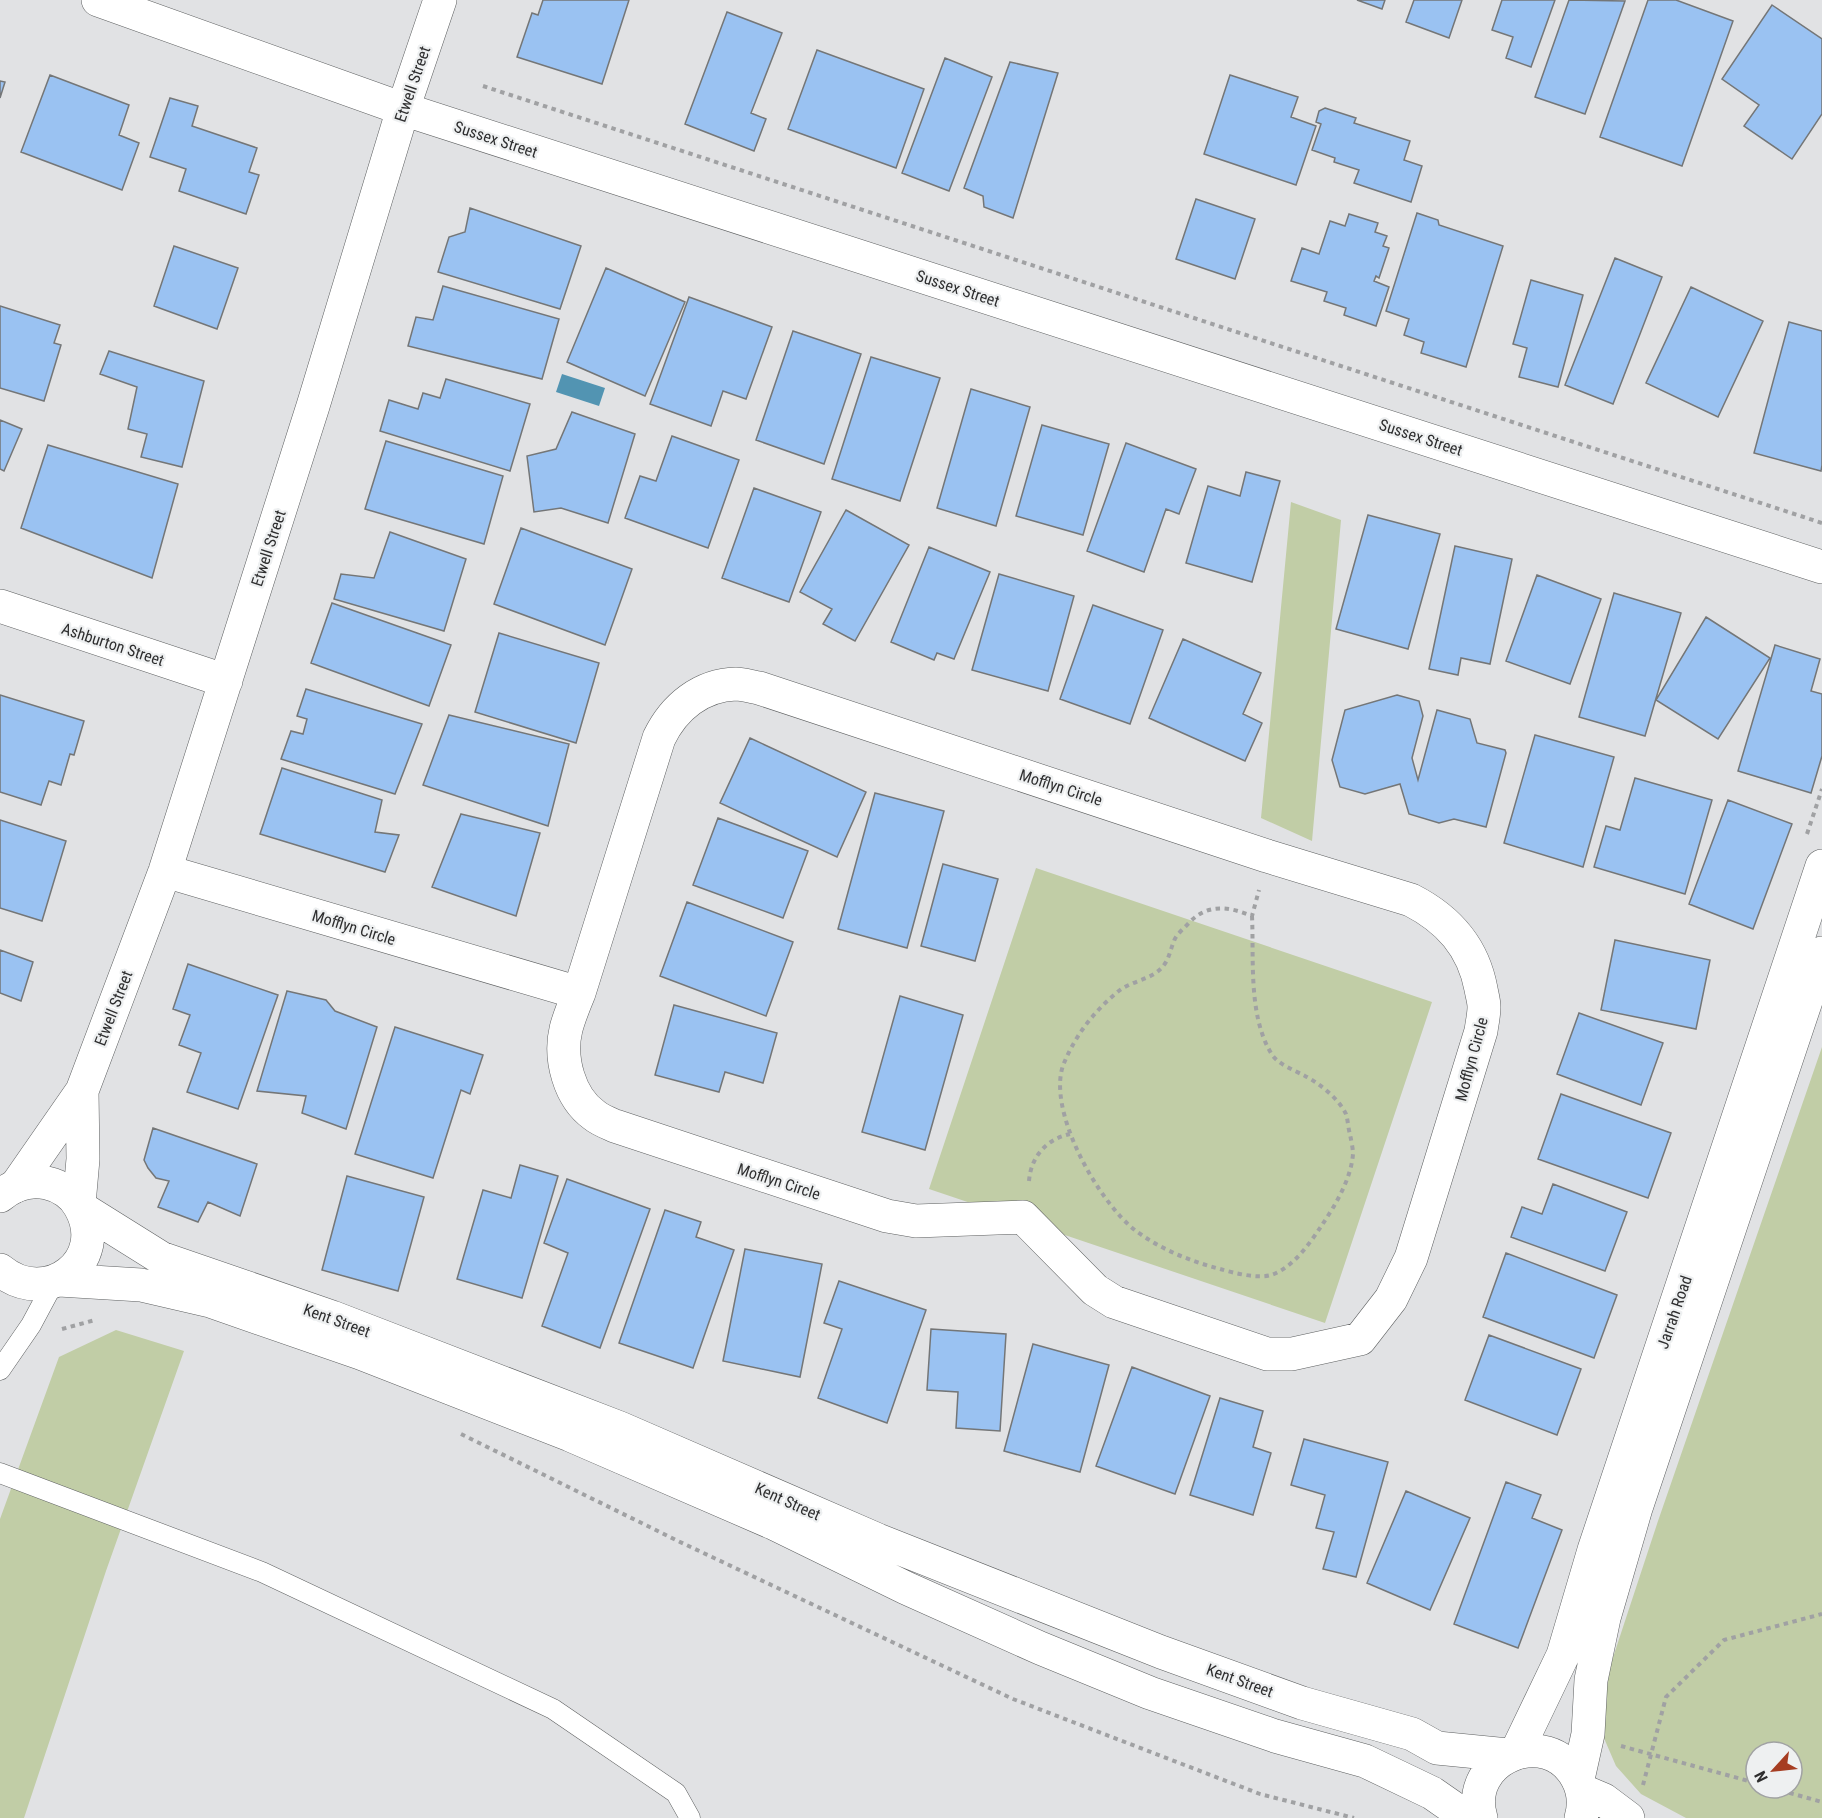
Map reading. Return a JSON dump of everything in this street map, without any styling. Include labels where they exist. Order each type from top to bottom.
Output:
[{"type":"street","name":"Sussex Street","points":[[98,0],[403,109],[1822,567]]},
{"type":"street","name":"Etwell Street","points":[[6,1190],[82,1091],[165,871],[313,406],[403,109],[440,0]]},
{"type":"street","name":"Ashburton Street","points":[[0,606],[226,681]]},
{"type":"street","name":"Mofflyn Circle","points":[[738,684],[759,688],[1267,856],[1410,900],[1430,910],[1450,928],[1469,952],[1479,979],[1484,1006],[1481,1031],[1412,1257],[1391,1299],[1360,1339],[1292,1354],[1267,1354],[1114,1302],[1095,1290],[1023,1217],[916,1221],[887,1216],[615,1126],[592,1114],[575,1094],[567,1075],[563,1053],[566,1030],[659,738],[666,723],[679,708],[697,694],[716,686],[738,684]]},
{"type":"street","name":"Jarrah Road","points":[[1481,1818],[1480,1789],[1485,1779],[1491,1769],[1512,1754],[1563,1655],[1594,1550],[1822,867]]},
{"type":"street","name":"Mofflyn Circle","points":[[165,871],[579,993]]},
{"type":"street","name":"Jarrah Road","points":[[1580,1796],[1588,1734],[1591,1680],[1604,1618],[1636,1508],[1822,953]]},
{"type":"street","name":"Etwell Street","points":[[57,1281],[77,1265],[84,1252],[88,1230],[80,1206],[83,1159],[82,1091]]},
{"type":"street","name":"Kent Street","points":[[6,1190],[33,1182],[50,1184],[66,1192],[80,1206],[161,1258],[332,1317],[620,1428],[878,1540],[1161,1652],[1302,1703],[1412,1734],[1437,1748],[1512,1754],[1527,1751],[1547,1753],[1565,1763],[1580,1796]]},
{"type":"street","name":"Kent Street","points":[[0,1270],[9,1277],[35,1285],[57,1281],[141,1285],[210,1301],[360,1353],[592,1444],[773,1523],[906,1588],[1150,1693],[1275,1736],[1365,1761],[1432,1792],[1468,1818]]},
{"type":"street","points":[[1580,1796],[1604,1800],[1628,1818]]},
{"type":"lane","points":[[0,1370],[31,1325],[57,1281]]},
{"type":"lane","points":[[0,1473],[262,1572],[553,1709],[676,1793],[690,1818]]},
{"type":"path","points":[[483,86],[1822,523]]},
{"type":"path","points":[[1252,916],[1234,908],[1215,908],[1194,917],[1174,938],[1165,965],[1155,973],[1122,988],[1090,1019],[1076,1038],[1064,1064],[1060,1080],[1063,1106],[1071,1134],[1089,1173],[1107,1200],[1135,1230],[1162,1248],[1190,1260],[1239,1275],[1270,1275],[1300,1254],[1314,1237],[1349,1176],[1353,1153],[1346,1113],[1330,1093],[1272,1056],[1264,1038],[1256,1010],[1252,916],[1267,856]]},
{"type":"path","points":[[1023,1217],[1030,1174],[1036,1156],[1047,1144],[1058,1137],[1071,1134]]},
{"type":"path","points":[[31,1325],[50,1333],[101,1319]]},
{"type":"path","points":[[455,1431],[678,1541],[1013,1699],[1260,1794],[1354,1818]]},
{"type":"path","points":[[1744,1780],[1651,1753],[1666,1697],[1724,1640],[1822,1614]]},
{"type":"path","points":[[1804,1797],[1822,1802]]},
{"type":"green space","points":[[1291,502],[1341,520],[1312,841],[1261,818]]},
{"type":"green space","points":[[1036,868],[1432,1002],[1325,1323],[929,1189]]},
{"type":"green space","points":[[1822,1047],[1822,1818],[1686,1818],[1641,1794],[1616,1766],[1594,1715],[1658,1521]]},
{"type":"green space","points":[[116,1330],[184,1351],[106,1571],[24,1818],[0,1818],[0,1519],[59,1357]]},
{"type":"water","points":[[562,374],[605,388],[599,406],[556,392]]},
{"type":"building","points":[[543,0],[629,0],[602,84],[517,57],[532,13],[538,15]]},
{"type":"building","points":[[1357,0],[1385,0],[1382,9]]},
{"type":"building","points":[[1414,0],[1462,0],[1449,38],[1406,22]]},
{"type":"building","points":[[1502,0],[1555,0],[1531,67],[1506,58],[1513,37],[1492,30]]},
{"type":"building","points":[[1569,0],[1625,1],[1585,114],[1535,97]]},
{"type":"building","points":[[1648,0],[1676,0],[1733,21],[1682,166],[1600,137]]},
{"type":"building","points":[[1772,5],[1822,39],[1822,114],[1792,159],[1744,126],[1759,105],[1722,79]]},
{"type":"building","points":[[727,12],[782,33],[751,113],[766,119],[754,151],[685,124]]},
{"type":"building","points":[[817,50],[924,89],[896,168],[788,129]]},
{"type":"building","points":[[945,58],[992,77],[949,191],[902,173]]},
{"type":"building","points":[[1010,62],[1058,73],[1013,218],[984,207],[983,196],[964,188]]},
{"type":"building","points":[[50,75],[129,105],[119,135],[139,143],[122,190],[21,152]]},
{"type":"building","points":[[1230,75],[1298,97],[1291,117],[1316,126],[1296,185],[1204,154]]},
{"type":"building","points":[[0,81],[5,82],[0,98]]},
{"type":"building","points":[[170,98],[198,106],[192,126],[257,148],[249,172],[259,175],[246,214],[179,191],[186,169],[150,157]]},
{"type":"building","points":[[1325,108],[1356,118],[1354,123],[1410,141],[1404,160],[1422,166],[1411,202],[1354,183],[1359,170],[1334,162],[1335,158],[1312,150],[1321,124],[1316,122],[1319,111]]},
{"type":"building","points":[[1196,199],[1255,219],[1235,279],[1176,259]]},
{"type":"building","points":[[470,208],[581,246],[560,309],[438,272],[449,237],[465,232]]},
{"type":"building","points":[[1417,213],[1438,220],[1439,225],[1503,246],[1466,367],[1421,353],[1424,342],[1404,335],[1409,319],[1386,311]]},
{"type":"building","points":[[1349,214],[1378,223],[1375,232],[1387,236],[1383,246],[1389,248],[1379,278],[1376,276],[1374,281],[1389,287],[1376,326],[1344,315],[1346,308],[1324,301],[1327,292],[1291,281],[1302,248],[1319,254],[1330,221],[1345,226]]},
{"type":"building","points":[[174,246],[238,268],[217,329],[154,306]]},
{"type":"building","points":[[1615,258],[1662,277],[1613,404],[1565,385]]},
{"type":"building","points":[[606,268],[685,302],[645,396],[567,362]]},
{"type":"building","points":[[1531,280],[1583,295],[1558,387],[1519,377],[1527,348],[1513,344]]},
{"type":"building","points":[[443,286],[559,319],[542,379],[408,346],[416,317],[433,320]]},
{"type":"building","points":[[1691,287],[1763,321],[1718,417],[1646,383]]},
{"type":"building","points":[[689,297],[772,327],[746,399],[723,391],[711,426],[650,404]]},
{"type":"building","points":[[0,306],[60,325],[54,343],[61,345],[44,401],[0,388]]},
{"type":"building","points":[[1789,322],[1822,331],[1821,471],[1754,453]]},
{"type":"building","points":[[793,331],[861,354],[824,464],[756,440]]},
{"type":"building","points":[[109,351],[204,381],[182,467],[141,457],[147,434],[128,429],[137,387],[100,374]]},
{"type":"building","points":[[871,357],[940,378],[900,501],[832,479]]},
{"type":"building","points":[[446,379],[530,404],[510,471],[380,431],[389,400],[418,409],[423,393],[440,398]]},
{"type":"building","points":[[971,389],[1030,407],[996,526],[937,508]]},
{"type":"building","points":[[572,412],[635,434],[608,523],[561,508],[534,512],[527,456],[556,449]]},
{"type":"building","points":[[0,420],[22,429],[4,471],[0,469]]},
{"type":"building","points":[[1042,425],[1109,444],[1083,535],[1016,516]]},
{"type":"building","points":[[672,436],[739,460],[708,548],[625,518],[640,476],[656,481]]},
{"type":"building","points":[[386,441],[503,476],[484,544],[365,509]]},
{"type":"building","points":[[1126,443],[1196,469],[1179,514],[1166,509],[1144,572],[1087,551]]},
{"type":"building","points":[[48,445],[178,484],[152,578],[21,528]]},
{"type":"building","points":[[1246,472],[1280,481],[1252,582],[1186,563],[1208,486],[1240,496]]},
{"type":"building","points":[[754,488],[821,512],[789,602],[722,578]]},
{"type":"building","points":[[846,510],[909,545],[855,641],[823,624],[832,609],[800,592]]},
{"type":"building","points":[[1368,515],[1440,534],[1408,649],[1336,629]]},
{"type":"building","points":[[521,528],[632,569],[605,645],[494,604]]},
{"type":"building","points":[[390,532],[466,559],[444,631],[334,599],[341,574],[374,578]]},
{"type":"building","points":[[1455,546],[1512,559],[1490,664],[1461,658],[1458,675],[1429,669]]},
{"type":"building","points":[[929,547],[990,572],[954,659],[937,653],[934,660],[891,642]]},
{"type":"building","points":[[999,574],[1074,596],[1048,691],[972,670]]},
{"type":"building","points":[[1537,575],[1601,599],[1570,684],[1506,661]]},
{"type":"building","points":[[1614,593],[1681,613],[1645,736],[1579,717]]},
{"type":"building","points":[[332,603],[451,645],[429,706],[311,663]]},
{"type":"building","points":[[1093,605],[1163,630],[1130,724],[1060,699]]},
{"type":"building","points":[[1706,617],[1770,658],[1718,739],[1656,700]]},
{"type":"building","points":[[499,633],[599,663],[576,743],[475,712]]},
{"type":"building","points":[[1183,639],[1261,673],[1243,714],[1262,723],[1245,761],[1149,718]]},
{"type":"building","points":[[1775,645],[1820,659],[1811,691],[1822,694],[1822,756],[1811,793],[1738,771]]},
{"type":"building","points":[[306,689],[422,724],[395,794],[281,759],[291,731],[303,734],[307,719],[297,716]]},
{"type":"building","points":[[0,695],[84,721],[74,755],[70,754],[61,785],[49,781],[41,805],[0,792]]},
{"type":"building","points":[[1397,695],[1419,701],[1423,716],[1412,758],[1418,780],[1437,710],[1470,719],[1477,743],[1505,750],[1486,827],[1454,819],[1439,823],[1409,814],[1400,784],[1365,794],[1340,787],[1332,760],[1345,710]]},
{"type":"building","points":[[449,715],[569,744],[548,826],[423,785]]},
{"type":"building","points":[[1535,735],[1614,757],[1583,867],[1504,843]]},
{"type":"building","points":[[750,738],[866,792],[837,857],[720,803]]},
{"type":"building","points":[[282,768],[382,800],[375,832],[399,835],[385,872],[260,834]]},
{"type":"building","points":[[1635,778],[1712,800],[1685,894],[1594,867],[1606,826],[1620,830]]},
{"type":"building","points":[[875,793],[944,811],[907,948],[838,929]]},
{"type":"building","points":[[1728,800],[1792,824],[1753,929],[1689,904]]},
{"type":"building","points":[[461,814],[540,833],[516,916],[432,887]]},
{"type":"building","points":[[718,818],[808,851],[783,918],[693,885]]},
{"type":"building","points":[[0,820],[66,841],[42,921],[0,908]]},
{"type":"building","points":[[943,864],[998,879],[975,961],[921,946]]},
{"type":"building","points":[[687,902],[793,942],[766,1016],[660,976]]},
{"type":"building","points":[[1615,940],[1710,960],[1696,1029],[1601,1010]]},
{"type":"building","points":[[0,950],[33,962],[21,1001],[0,993]]},
{"type":"building","points":[[188,964],[278,995],[238,1109],[187,1092],[201,1053],[179,1045],[190,1015],[173,1009]]},
{"type":"building","points":[[287,991],[326,1000],[335,1011],[377,1027],[346,1129],[302,1113],[306,1096],[257,1091]]},
{"type":"building","points":[[900,996],[963,1015],[925,1150],[862,1132]]},
{"type":"building","points":[[674,1005],[777,1033],[763,1083],[725,1072],[719,1092],[655,1075]]},
{"type":"building","points":[[1579,1013],[1663,1043],[1641,1105],[1557,1074]]},
{"type":"building","points":[[395,1027],[483,1055],[470,1094],[461,1090],[433,1178],[355,1154]]},
{"type":"building","points":[[1561,1094],[1671,1133],[1648,1198],[1538,1159]]},
{"type":"building","points":[[153,1128],[257,1164],[240,1216],[208,1202],[198,1222],[158,1207],[169,1181],[156,1178],[144,1160]]},
{"type":"building","points":[[520,1165],[558,1176],[522,1298],[457,1279],[483,1190],[511,1198]]},
{"type":"building","points":[[347,1176],[424,1197],[398,1291],[322,1270]]},
{"type":"building","points":[[567,1179],[650,1209],[600,1348],[542,1326],[568,1253],[544,1243]]},
{"type":"building","points":[[1553,1184],[1627,1212],[1605,1271],[1511,1237],[1522,1207],[1542,1214]]},
{"type":"building","points":[[665,1210],[701,1222],[696,1237],[734,1250],[693,1368],[619,1343]]},
{"type":"building","points":[[745,1249],[822,1264],[800,1377],[723,1361]]},
{"type":"building","points":[[1506,1253],[1617,1295],[1594,1358],[1483,1317]]},
{"type":"building","points":[[839,1281],[926,1310],[887,1423],[818,1398],[842,1329],[824,1323]]},
{"type":"building","points":[[931,1329],[1006,1334],[1000,1431],[956,1428],[958,1392],[927,1390]]},
{"type":"building","points":[[1489,1335],[1581,1369],[1557,1435],[1465,1400]]},
{"type":"building","points":[[1033,1344],[1109,1365],[1080,1472],[1004,1451]]},
{"type":"building","points":[[1132,1367],[1210,1396],[1175,1494],[1096,1466]]},
{"type":"building","points":[[1220,1398],[1263,1411],[1253,1447],[1271,1453],[1253,1515],[1190,1495]]},
{"type":"building","points":[[1304,1439],[1388,1462],[1356,1577],[1323,1569],[1334,1532],[1316,1528],[1325,1495],[1291,1485]]},
{"type":"building","points":[[1506,1482],[1541,1495],[1532,1518],[1562,1530],[1518,1648],[1454,1624]]},
{"type":"building","points":[[1406,1491],[1470,1518],[1430,1610],[1367,1583]]}]
